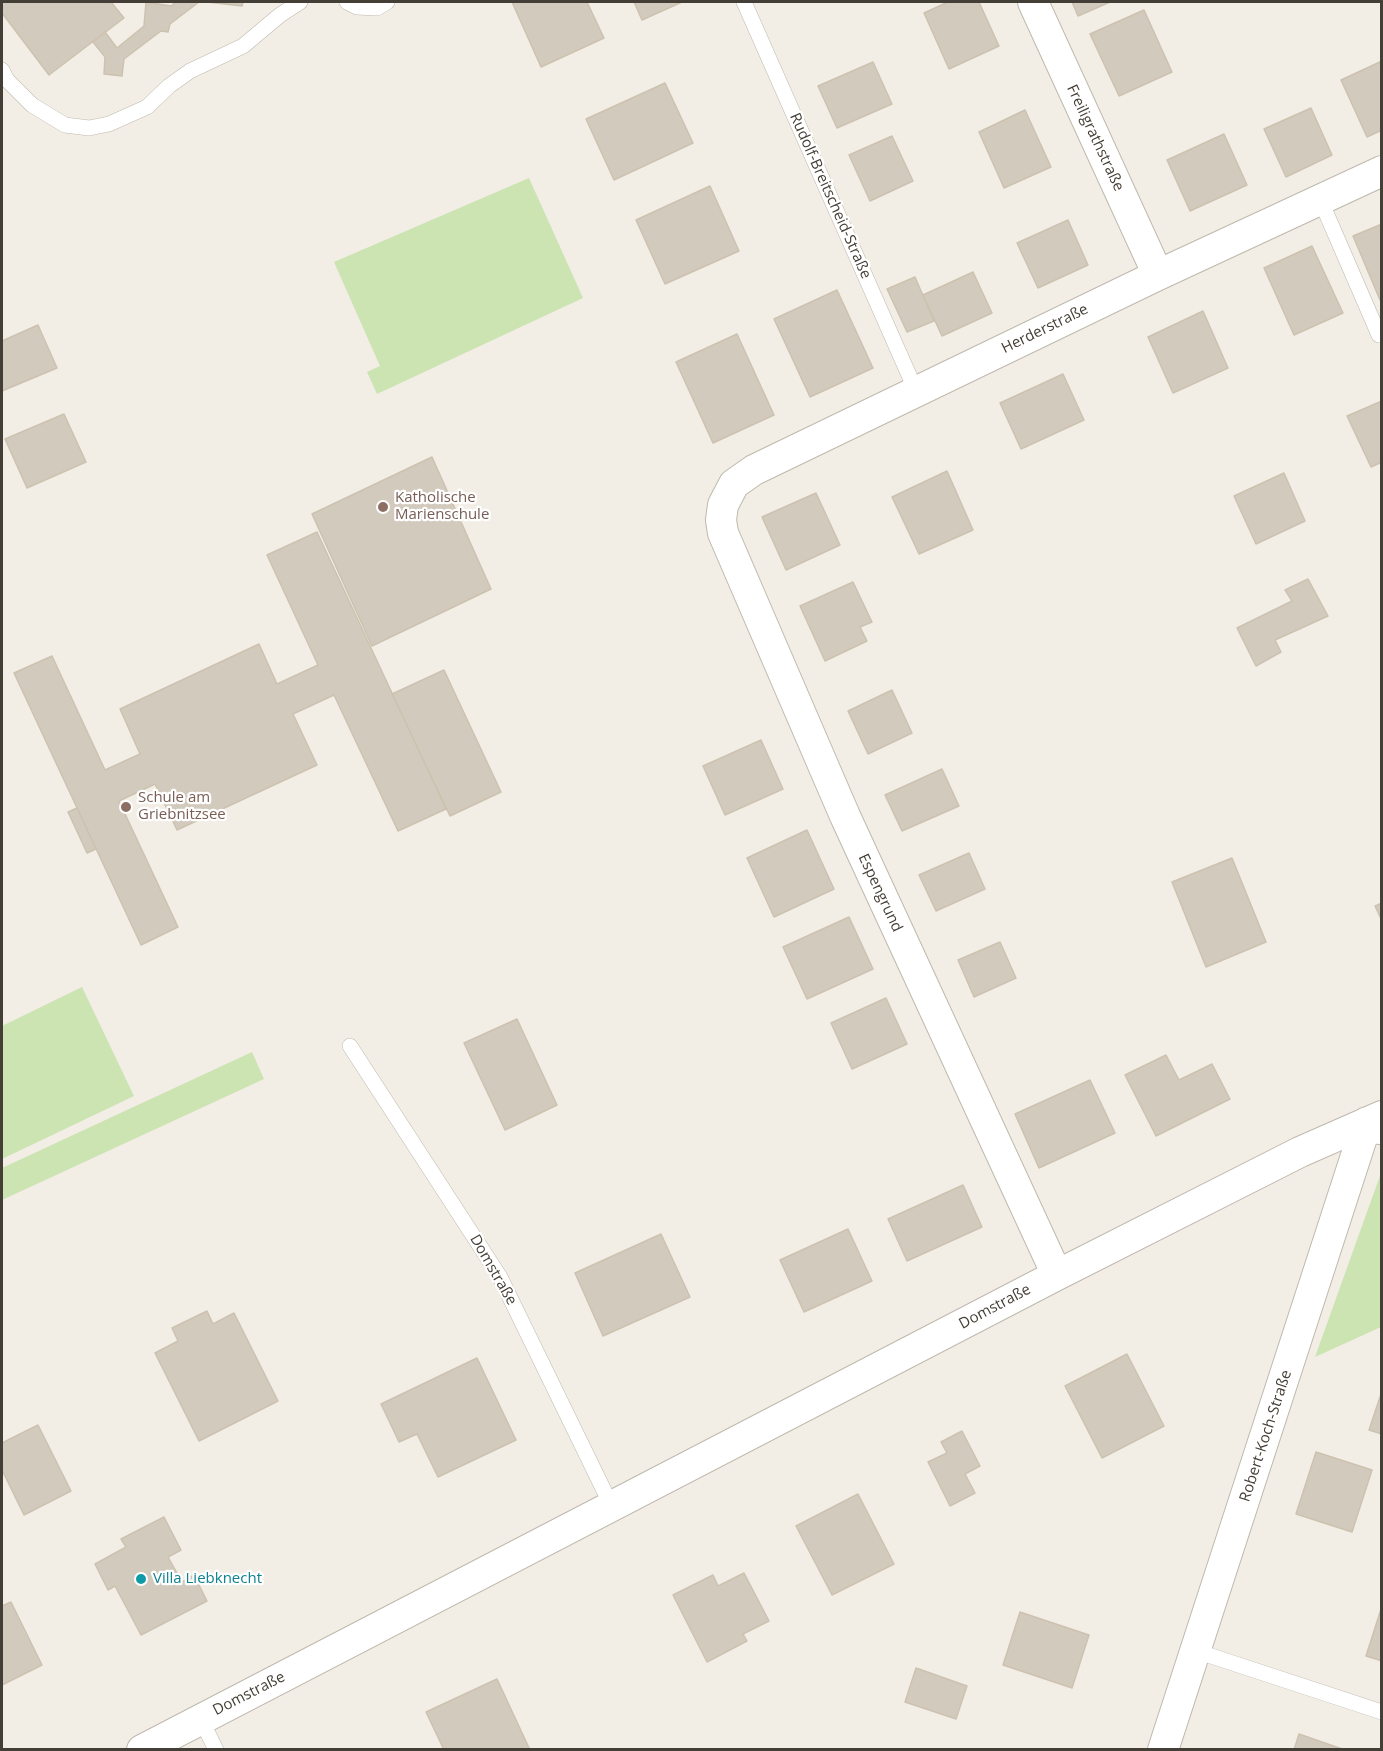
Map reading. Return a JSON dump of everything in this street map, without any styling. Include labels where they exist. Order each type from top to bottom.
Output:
[{"type":"street","name":"Freiligrathstraße","points":[[1033,2],[1158,275]]},
{"type":"street","name":"Herderstraße","points":[[723,505],[734,484],[754,470],[1158,275],[1382,171]]},
{"type":"street","name":"Espengrund","points":[[723,505],[721,520],[723,533],[844,816],[1057,1275]]},
{"type":"street","name":"Domstraße","points":[[142,1749],[1057,1275],[1300,1152],[1377,1123]]},
{"type":"street","name":"Robert-Koch-Straße","points":[[1163,1749],[1377,1123]]},
{"type":"lane","points":[[2,70],[7,80],[32,105],[65,125],[89,128],[109,124],[147,107],[169,86],[190,71],[243,46],[280,15],[300,2]]},
{"type":"lane","points":[[347,2],[357,7],[377,8],[387,2]]},
{"type":"lane","name":"Rudolf-Breitscheid-Straße","points":[[744,2],[916,391]]},
{"type":"lane","points":[[1320,199],[1379,335]]},
{"type":"lane","name":"Domstraße","points":[[350,1046],[500,1277],[612,1507]]},
{"type":"lane","points":[[1196,1651],[1382,1712]]},
{"type":"lane","points":[[201,1719],[216,1749]]},
{"type":"green space","points":[[529,178],[583,298],[377,394],[367,372],[380,366],[334,262]]},
{"type":"green space","points":[[82,987],[134,1096],[2,1159],[2,1026]]},
{"type":"green space","points":[[252,1052],[264,1079],[2,1200],[2,1168]]},
{"type":"green space","points":[[1381,1173],[1381,1327],[1315,1357]]},
{"type":"building","points":[[2,2],[111,2],[124,18],[49,75],[2,13]]},
{"type":"building","points":[[146,2],[171,6],[176,2],[199,2],[170,24],[168,32],[161,31],[124,59],[122,76],[104,74],[105,57],[93,42],[105,32],[117,48],[144,26]]},
{"type":"building","points":[[207,2],[243,2],[242,6]]},
{"type":"building","points":[[512,2],[587,2],[604,38],[541,67]]},
{"type":"building","points":[[634,2],[682,2],[642,20]]},
{"type":"building","points":[[948,2],[979,2],[999,46],[949,69],[924,13]]},
{"type":"building","points":[[1072,2],[1110,2],[1078,16]]},
{"type":"building","points":[[1144,10],[1172,72],[1119,96],[1090,34]]},
{"type":"building","points":[[1382,61],[1382,130],[1367,137],[1341,80]]},
{"type":"building","points":[[873,62],[892,104],[837,128],[818,86]]},
{"type":"building","points":[[665,83],[693,143],[614,180],[586,119]]},
{"type":"building","points":[[1311,108],[1332,155],[1286,177],[1264,129]]},
{"type":"building","points":[[1025,110],[1051,167],[1004,188],[979,132]]},
{"type":"building","points":[[1224,134],[1247,185],[1190,211],[1167,160]]},
{"type":"building","points":[[892,136],[913,181],[870,201],[849,155]]},
{"type":"building","points":[[710,186],[739,251],[665,284],[636,220]]},
{"type":"building","points":[[1068,220],[1088,265],[1038,288],[1017,243]]},
{"type":"building","points":[[1382,224],[1382,299],[1380,300],[1353,236]]},
{"type":"building","points":[[1312,246],[1343,313],[1294,335],[1264,268]]},
{"type":"building","points":[[973,272],[992,313],[942,336],[923,295]]},
{"type":"building","points":[[915,277],[934,321],[907,332],[887,289]]},
{"type":"building","points":[[837,290],[873,368],[810,397],[774,319]]},
{"type":"building","points":[[1203,311],[1228,368],[1173,393],[1148,337]]},
{"type":"building","points":[[38,325],[57,368],[2,391],[2,341]]},
{"type":"building","points":[[737,334],[774,415],[713,443],[676,362]]},
{"type":"building","points":[[1063,374],[1084,420],[1021,449],[1000,403]]},
{"type":"building","points":[[1382,401],[1382,462],[1371,467],[1347,416]]},
{"type":"building","points":[[64,414],[86,462],[27,488],[5,439]]},
{"type":"building","name":"Katholische Marienschule","points":[[432,457],[491,589],[372,646],[312,514]]},
{"type":"building","points":[[947,471],[973,530],[919,554],[892,497]]},
{"type":"building","points":[[1284,473],[1305,521],[1256,544],[1234,496]]},
{"type":"building","points":[[816,493],[840,545],[786,570],[762,517]]},
{"type":"building","points":[[317,532],[446,809],[398,831],[334,695],[293,714],[317,765],[177,830],[155,784],[119,801],[178,927],[141,945],[14,673],[52,656],[105,770],[140,754],[120,709],[259,644],[277,684],[318,665],[267,555]]},
{"type":"building","points":[[1308,579],[1328,616],[1275,640],[1281,652],[1256,666],[1237,628],[1292,601],[1285,590]]},
{"type":"building","points":[[853,582],[872,622],[860,627],[867,641],[825,661],[800,606]]},
{"type":"building","points":[[444,670],[501,792],[450,816],[392,694]]},
{"type":"building","points":[[892,690],[912,733],[868,754],[848,711]]},
{"type":"building","points":[[761,740],[783,789],[725,815],[703,766]]},
{"type":"building","points":[[942,769],[959,806],[902,831],[885,795]]},
{"type":"building","points":[[77,808],[96,849],[87,853],[68,812]]},
{"type":"building","points":[[807,830],[834,889],[774,917],[747,858]]},
{"type":"building","points":[[969,853],[985,889],[936,911],[919,875]]},
{"type":"building","points":[[1232,858],[1266,942],[1206,967],[1172,882]]},
{"type":"building","points":[[1382,903],[1382,921],[1375,906]]},
{"type":"building","points":[[849,917],[873,969],[807,999],[783,947]]},
{"type":"building","points":[[1000,942],[1016,978],[974,997],[958,960]]},
{"type":"building","points":[[886,998],[907,1044],[852,1069],[831,1023]]},
{"type":"building","points":[[517,1019],[557,1105],[505,1130],[464,1043]]},
{"type":"building","points":[[1166,1055],[1179,1080],[1212,1064],[1230,1099],[1156,1136],[1125,1075]]},
{"type":"building","points":[[1090,1080],[1115,1133],[1039,1168],[1015,1114]]},
{"type":"building","points":[[963,1185],[982,1227],[907,1261],[888,1219]]},
{"type":"building","points":[[848,1229],[872,1281],[804,1312],[780,1260]]},
{"type":"building","points":[[661,1234],[690,1297],[603,1336],[575,1273]]},
{"type":"building","points":[[207,1311],[213,1324],[234,1313],[278,1401],[199,1441],[155,1353],[178,1341],[172,1328]]},
{"type":"building","points":[[1127,1354],[1164,1426],[1102,1458],[1065,1386]]},
{"type":"building","points":[[477,1358],[516,1440],[438,1477],[417,1434],[399,1442],[381,1404]]},
{"type":"building","points":[[1382,1391],[1382,1434],[1369,1430]]},
{"type":"building","points":[[38,1425],[71,1491],[24,1515],[2,1470],[2,1443]]},
{"type":"building","points":[[962,1431],[980,1466],[965,1474],[975,1493],[950,1506],[928,1462],[947,1453],[941,1442]]},
{"type":"building","points":[[1316,1452],[1372,1470],[1352,1532],[1296,1514]]},
{"type":"building","points":[[858,1494],[894,1564],[832,1595],[796,1526]]},
{"type":"building","name":"Villa Liebknecht","points":[[164,1517],[181,1550],[168,1557],[182,1582],[194,1575],[207,1601],[141,1635],[115,1586],[108,1590],[95,1564],[126,1547],[121,1539]]},
{"type":"building","points":[[744,1573],[769,1621],[743,1634],[747,1641],[707,1662],[673,1595],[713,1575],[718,1586]]},
{"type":"building","points":[[11,1602],[42,1665],[2,1685],[2,1606]]},
{"type":"building","points":[[1382,1606],[1382,1661],[1366,1656]]},
{"type":"building","points":[[1020,1612],[1089,1635],[1072,1688],[1003,1665]]},
{"type":"building","points":[[916,1668],[967,1686],[956,1719],[905,1702]]},
{"type":"building","points":[[497,1679],[530,1750],[444,1750],[426,1712]]},
{"type":"building","points":[[1299,1734],[1345,1750],[1294,1750]]},
{"type":"place","name":"Katholische Marienschule","points":[[383,507]]},
{"type":"place","name":"Schule am Griebnitzsee","points":[[126,807]]},
{"type":"place","name":"Villa Liebknecht","points":[[141,1579]]}]
